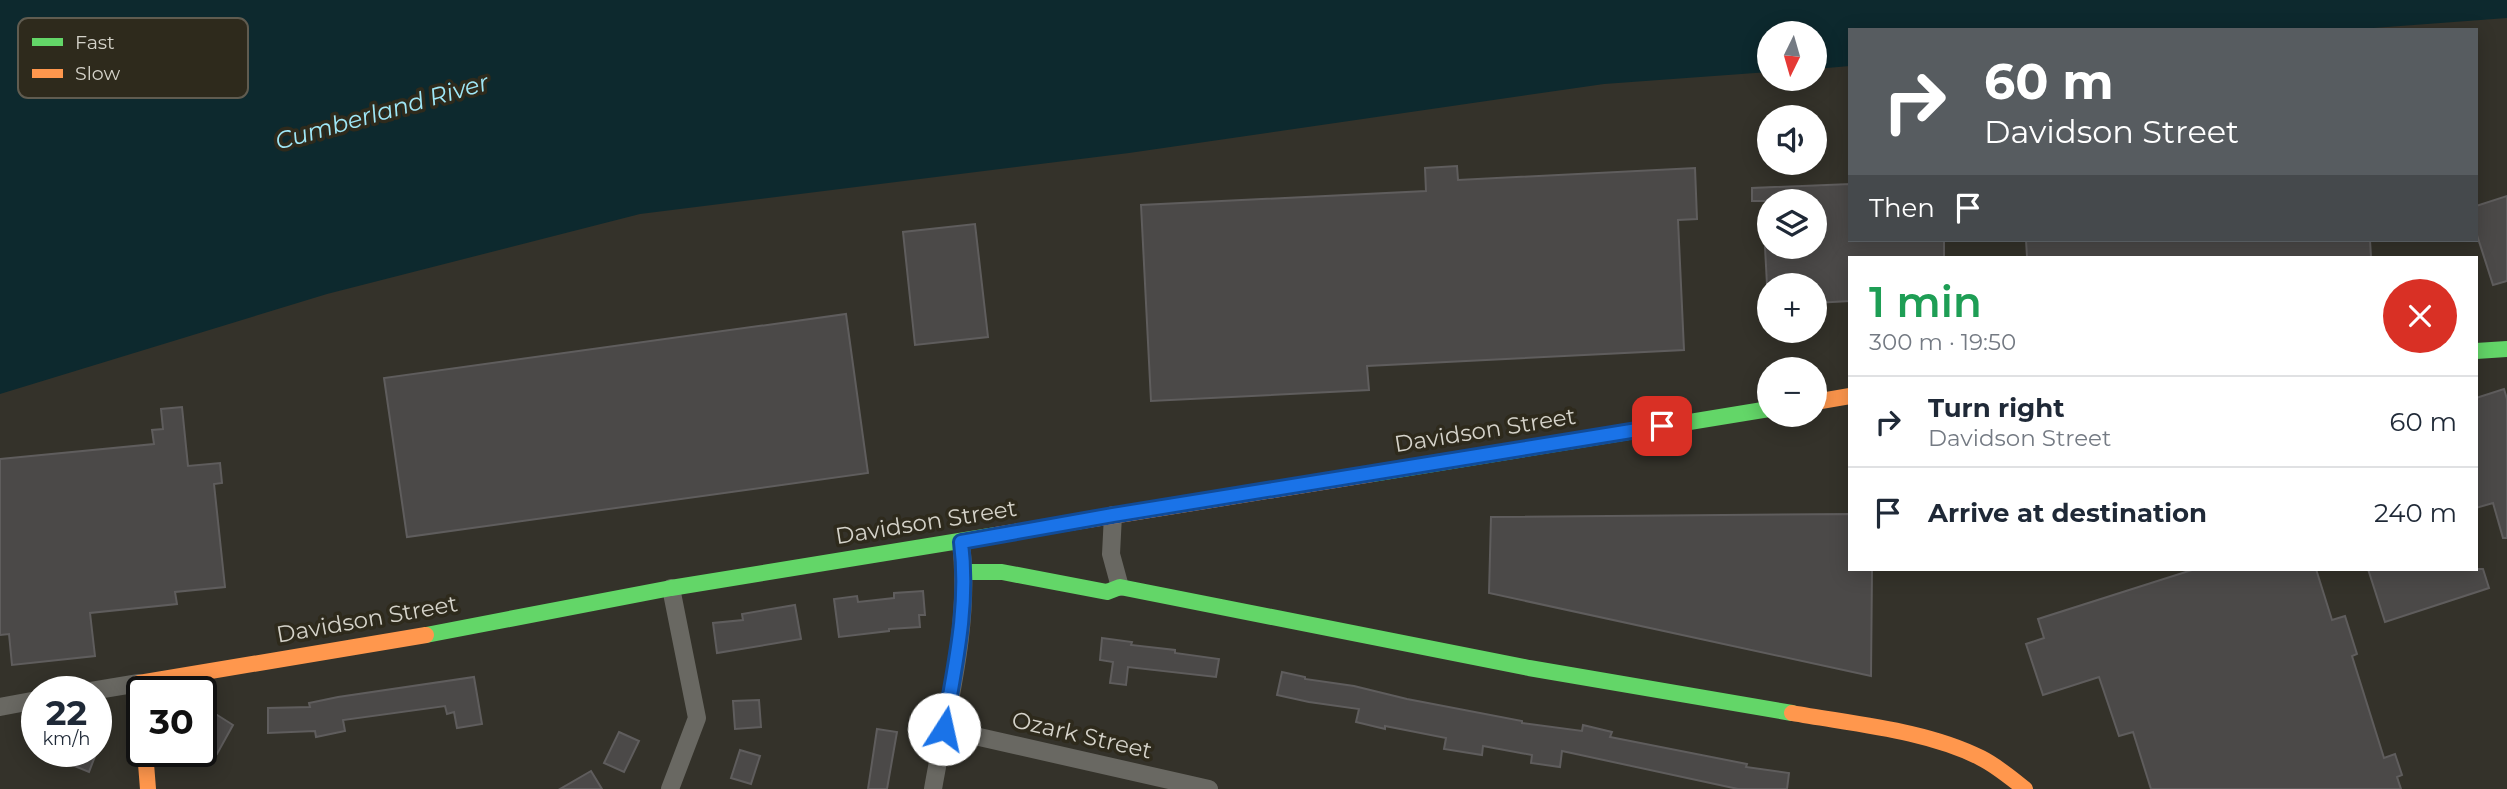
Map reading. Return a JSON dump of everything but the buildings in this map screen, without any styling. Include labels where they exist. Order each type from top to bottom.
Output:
[{"type":"street","points":[[2478,351],[2507,349]]},
{"type":"street","points":[[1827,399],[1848,396]]},
{"type":"street","name":"Davidson Street","points":[[182,676],[396,641],[671,588],[1757,411]]},
{"type":"street","points":[[1113,515],[1111,554],[1120,587]]},
{"type":"street","points":[[933,789],[962,627],[965,572],[961,542]]},
{"type":"street","points":[[965,572],[1002,572],[1107,592],[1120,587],[1529,668],[1921,737],[1977,756],[2025,789]]},
{"type":"street","points":[[670,789],[696,718],[671,588]]},
{"type":"street","points":[[0,707],[21,704]]},
{"type":"street","name":"Ozark Street","points":[[944,729],[1209,789]]},
{"type":"street","points":[[146,767],[148,789]]},
{"type":"water","name":"Cumberland River","points":[[0,0],[2507,0],[2507,18],[2374,28],[1848,28],[1848,66],[1827,68],[1827,21],[1757,21],[1757,73],[1604,84],[1129,153],[640,214],[327,294],[0,394]]},
{"type":"traffic: fast","points":[[2478,351],[2507,349]]},
{"type":"traffic: fast","points":[[1372,474],[1757,411]]},
{"type":"traffic: fast","points":[[426,635],[671,588],[996,535]]},
{"type":"traffic: fast","points":[[965,572],[1002,572],[1107,592],[1120,587],[1529,668],[1792,713]]},
{"type":"traffic: slow","points":[[1827,400],[1848,396]]},
{"type":"traffic: slow","points":[[996,535],[1372,474]]},
{"type":"traffic: slow","points":[[181,676],[426,635]]},
{"type":"traffic: slow","points":[[1792,713],[1913,734],[1960,748],[1987,761],[2025,789]]},
{"type":"traffic: slow","points":[[146,767],[148,789]]},
{"type":"route","points":[[944,729],[962,627],[965,572],[961,542],[1662,426]]}]
